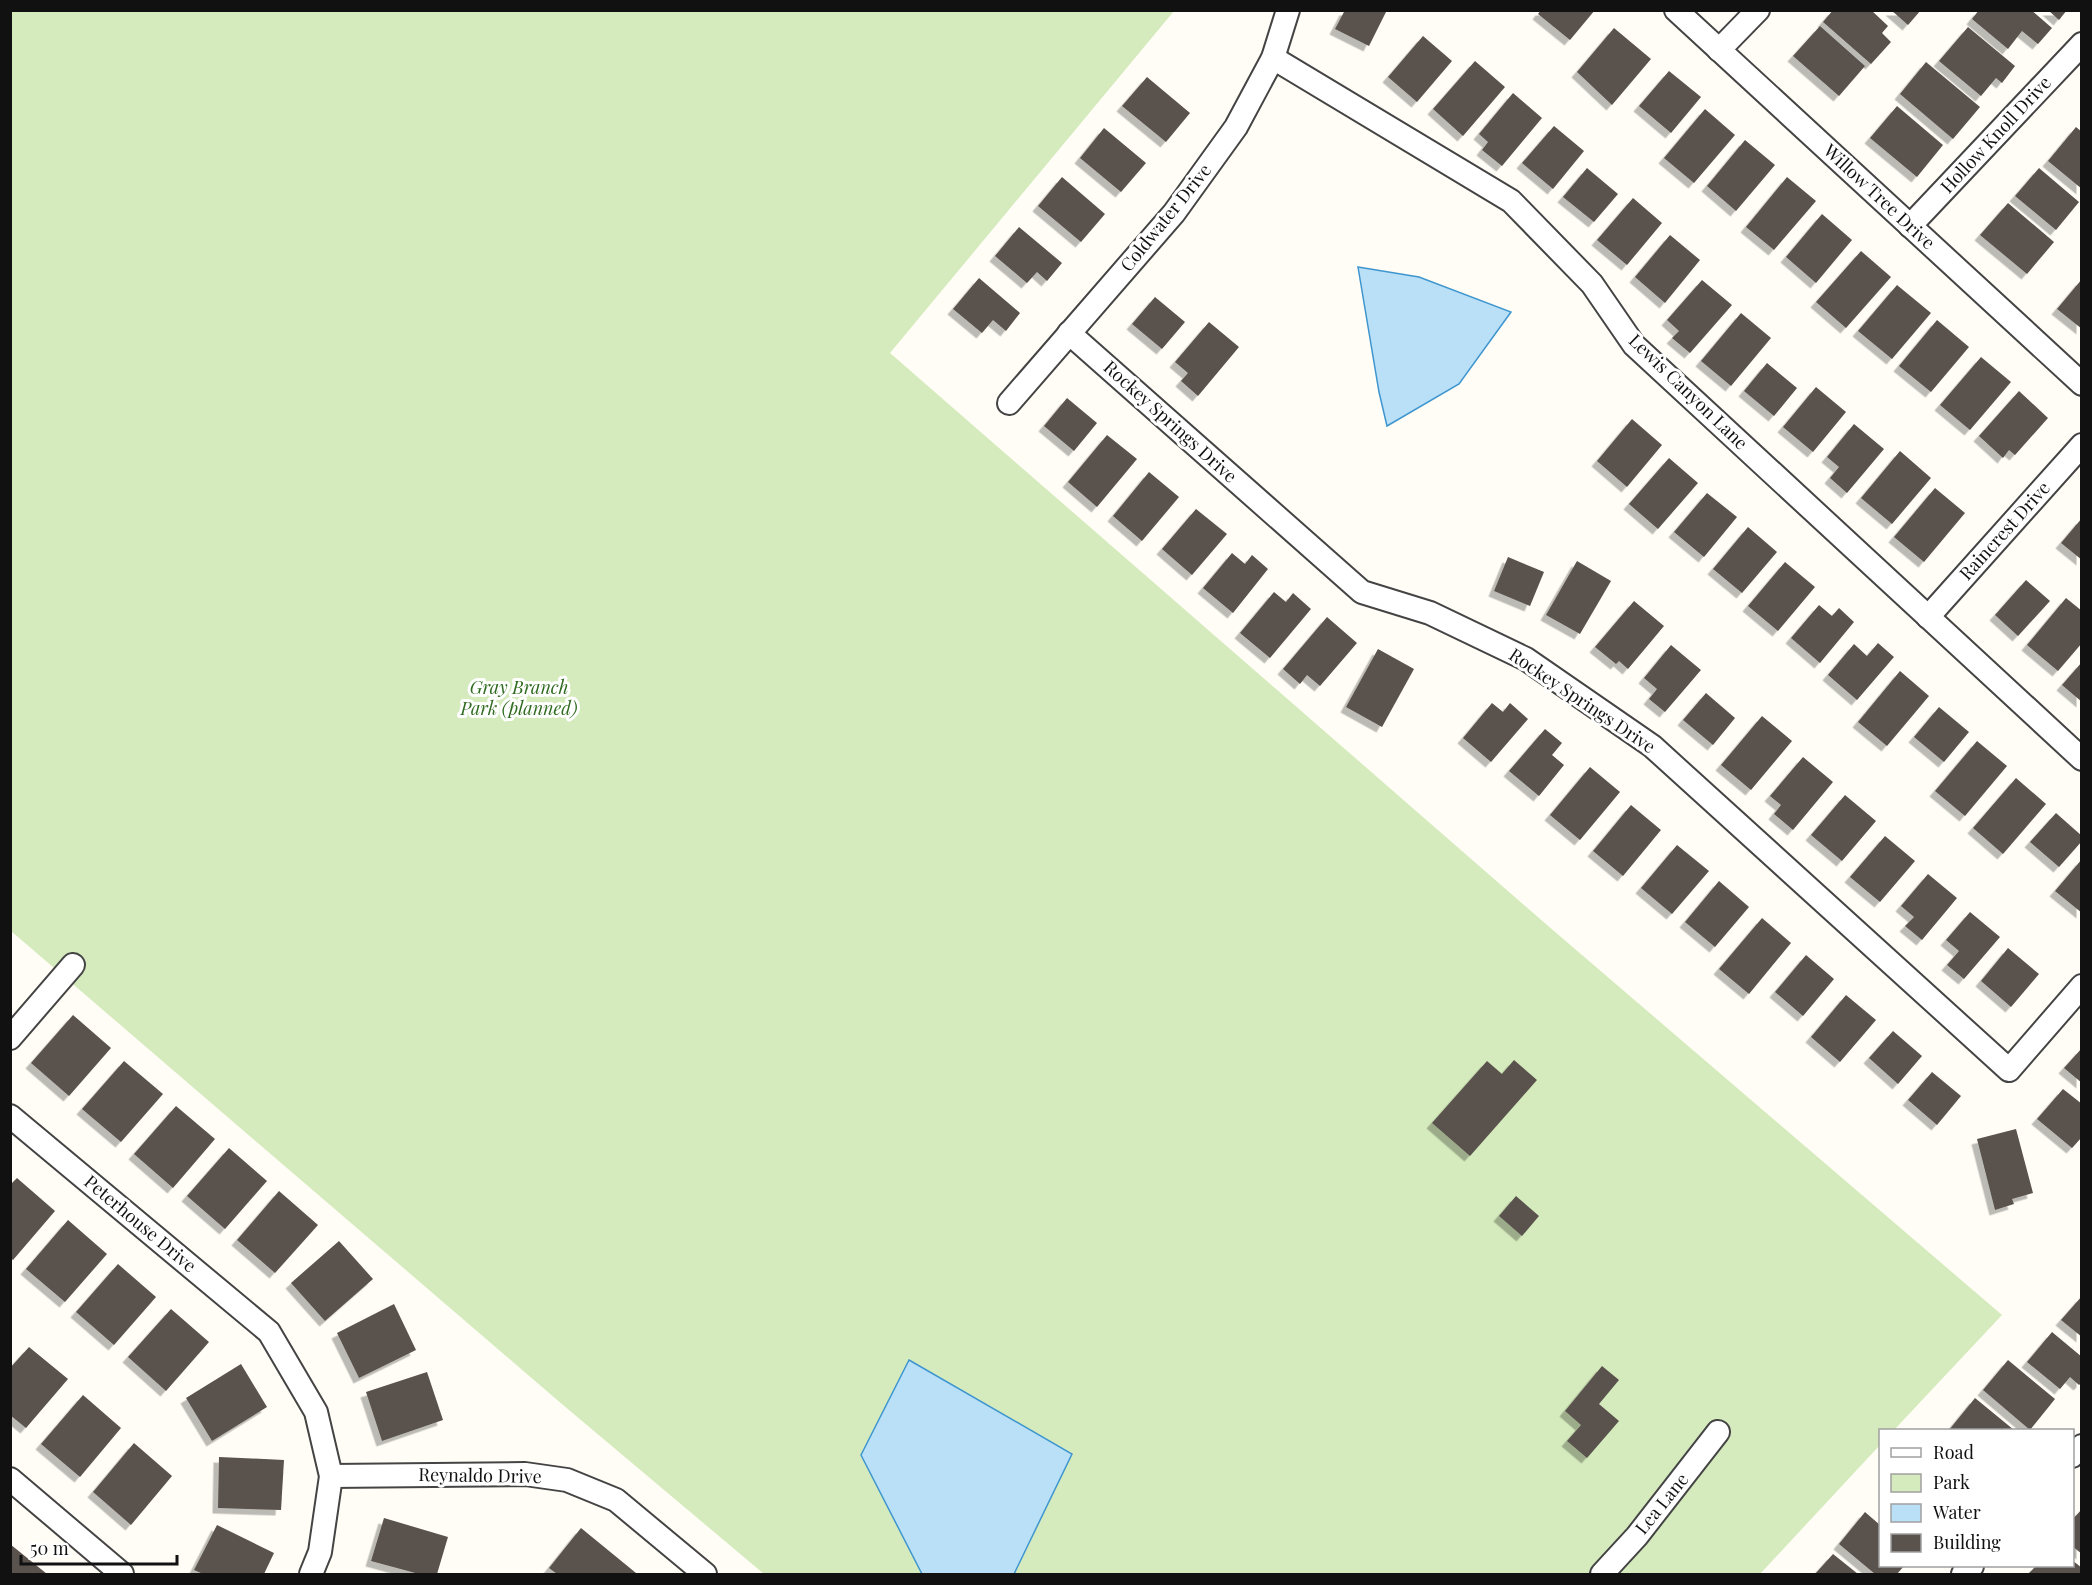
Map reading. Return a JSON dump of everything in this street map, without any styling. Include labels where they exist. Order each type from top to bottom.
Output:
[{"type":"street","name":"Coldwater Drive","points":[[1010,403],[1174,213],[1236,127],[1273,58],[1288,10]]},
{"type":"street","name":"Willow Tree Drive","points":[[1676,10],[2082,384]]},
{"type":"street","points":[[1719,50],[1758,10]]},
{"type":"street","name":"Hollow Knoll Drive","points":[[1910,225],[2082,44]]},
{"type":"street","name":"Lewis Canyon Lane","points":[[1273,58],[1511,201],[1592,284],[1634,345],[2082,759]]},
{"type":"street","name":"Rockey Springs Drive","points":[[1069,333],[1362,592],[1430,613],[1526,658],[1652,746],[2009,1070],[2082,986]]},
{"type":"street","name":"Raincrest Drive","points":[[1928,617],[2082,446]]},
{"type":"street","points":[[10,1038],[73,965]]},
{"type":"street","name":"Peterhouse Drive","points":[[10,1116],[269,1332],[316,1412],[331,1476]]},
{"type":"street","name":"Lea Lane","points":[[1602,1575],[1644,1527],[1718,1431]]},
{"type":"street","name":"Reynaldo Drive","points":[[331,1476],[525,1474],[567,1480],[616,1500],[694,1571]]},
{"type":"street","points":[[311,1575],[320,1552],[331,1476]]},
{"type":"street","points":[[10,1479],[122,1575]]},
{"type":"green space","name":"Gray Branch Park (planned)","points":[[11,11],[1174,11],[890,353],[1554,931],[2002,1315],[1895,1429],[1879,1429],[1879,1446],[1760,1574],[764,1574],[563,1405],[11,931]]},
{"type":"water","points":[[1358,267],[1419,277],[1511,312],[1459,384],[1387,426],[1379,392]]},
{"type":"water","points":[[909,1360],[1072,1454],[1014,1574],[922,1574],[861,1455]]},
{"type":"building","points":[[1345,10],[1387,10],[1369,46],[1335,29]]},
{"type":"building","points":[[1541,10],[1595,10],[1570,40],[1538,14]]},
{"type":"building","points":[[1833,10],[1871,10],[1888,26],[1882,33],[1891,42],[1871,64],[1823,22]]},
{"type":"building","points":[[1891,10],[1921,10],[1908,25]]},
{"type":"building","points":[[1979,10],[2031,10],[2052,28],[2038,44],[2022,31],[2008,49],[1972,19]]},
{"type":"building","points":[[2048,10],[2067,10],[2059,20]]},
{"type":"building","points":[[1820,26],[1865,66],[1839,96],[1793,56]]},
{"type":"building","points":[[1968,27],[2015,66],[2002,83],[1996,78],[1981,96],[1939,61]]},
{"type":"building","points":[[1614,28],[1651,59],[1612,105],[1577,72]]},
{"type":"building","points":[[1423,36],[1452,61],[1417,102],[1388,77]]},
{"type":"building","points":[[1475,61],[1505,87],[1463,136],[1433,109]]},
{"type":"building","points":[[1926,62],[1980,107],[1953,139],[1900,94]]},
{"type":"building","points":[[1669,71],[1701,97],[1671,133],[1639,106]]},
{"type":"building","points":[[1147,77],[1190,113],[1166,142],[1122,106]]},
{"type":"building","points":[[1513,93],[1542,118],[1502,166],[1482,150],[1488,142],[1479,134]]},
{"type":"building","points":[[1897,106],[1943,145],[1917,177],[1870,138]]},
{"type":"building","points":[[1705,109],[1735,135],[1694,183],[1664,158]]},
{"type":"building","points":[[1554,126],[1584,151],[1553,189],[1522,163]]},
{"type":"building","points":[[2076,127],[2082,132],[2082,189],[2048,161]]},
{"type":"building","points":[[1104,128],[1146,163],[1121,192],[1080,158]]},
{"type":"building","points":[[1745,140],[1775,165],[1736,211],[1707,186]]},
{"type":"building","points":[[1587,168],[1618,194],[1594,222],[1563,197]]},
{"type":"building","points":[[2039,168],[2079,202],[2056,230],[2015,196]]},
{"type":"building","points":[[1062,177],[1105,214],[1081,242],[1038,206]]},
{"type":"building","points":[[1787,177],[1816,201],[1774,250],[1746,227]]},
{"type":"building","points":[[1633,198],[1662,223],[1627,265],[1597,240]]},
{"type":"building","points":[[2008,203],[2054,242],[2027,274],[1980,235]]},
{"type":"building","points":[[1822,214],[1852,240],[1816,283],[1786,257]]},
{"type":"building","points":[[1019,227],[1062,263],[1047,281],[1037,272],[1027,283],[995,256]]},
{"type":"building","points":[[1670,235],[1700,260],[1665,303],[1635,277]]},
{"type":"building","points":[[1861,251],[1891,277],[1846,328],[1816,302]]},
{"type":"building","points":[[979,278],[1020,313],[1006,331],[993,320],[982,333],[953,309]]},
{"type":"building","points":[[2082,279],[2082,329],[2057,309]]},
{"type":"building","points":[[1702,280],[1732,305],[1690,353],[1672,338],[1679,331],[1667,320]]},
{"type":"building","points":[[1897,285],[1931,313],[1892,359],[1858,331]]},
{"type":"building","points":[[1155,297],[1185,322],[1162,349],[1132,324]]},
{"type":"building","points":[[1741,313],[1771,338],[1731,386],[1701,361]]},
{"type":"building","points":[[1937,320],[1969,347],[1931,392],[1899,366]]},
{"type":"building","points":[[1209,322],[1239,347],[1198,396],[1181,381],[1188,373],[1175,362]]},
{"type":"building","points":[[1981,357],[2011,382],[1970,430],[1940,405]]},
{"type":"building","points":[[1767,363],[1797,388],[1774,416],[1744,391]]},
{"type":"building","points":[[1816,387],[1846,412],[1813,452],[1783,427]]},
{"type":"building","points":[[2019,391],[2048,418],[2015,455],[2009,450],[2003,458],[1979,436]]},
{"type":"building","points":[[1067,398],[1097,423],[1074,451],[1044,426]]},
{"type":"building","points":[[1632,419],[1662,445],[1627,487],[1597,461]]},
{"type":"building","points":[[1854,424],[1884,449],[1847,493],[1830,478],[1839,467],[1827,457]]},
{"type":"building","points":[[1107,435],[1137,459],[1097,507],[1068,482]]},
{"type":"building","points":[[1900,451],[1931,478],[1892,524],[1861,498]]},
{"type":"building","points":[[1669,458],[1698,483],[1658,529],[1629,504]]},
{"type":"building","points":[[1149,472],[1179,497],[1142,541],[1113,516]]},
{"type":"building","points":[[1935,488],[1965,513],[1924,562],[1894,537]]},
{"type":"building","points":[[1707,493],[1737,517],[1704,557],[1674,532]]},
{"type":"building","points":[[1196,509],[1227,534],[1192,575],[1162,549]]},
{"type":"building","points":[[2082,518],[2082,560],[2061,543]]},
{"type":"building","points":[[1748,527],[1777,552],[1742,593],[1713,569]]},
{"type":"building","points":[[1232,553],[1245,564],[1252,555],[1268,569],[1233,613],[1203,588]]},
{"type":"building","points":[[1508,557],[1544,572],[1530,606],[1494,591]]},
{"type":"building","points":[[1577,561],[1611,581],[1580,634],[1546,615]]},
{"type":"building","points":[[1785,562],[1815,587],[1778,631],[1748,606]]},
{"type":"building","points":[[2026,580],[2050,601],[2018,636],[1995,615]]},
{"type":"building","points":[[1274,592],[1286,602],[1293,593],[1311,609],[1270,658],[1240,633]]},
{"type":"building","points":[[2066,598],[2082,611],[2082,643],[2058,671],[2027,645]]},
{"type":"building","points":[[1634,601],[1664,626],[1628,669],[1619,661],[1616,664],[1595,647]]},
{"type":"building","points":[[1819,605],[1832,616],[1839,608],[1854,622],[1820,663],[1791,638]]},
{"type":"building","points":[[1327,617],[1357,643],[1320,686],[1307,675],[1300,684],[1283,669]]},
{"type":"building","points":[[1878,643],[1894,657],[1857,700],[1828,675],[1854,644],[1867,656]]},
{"type":"building","points":[[1671,645],[1701,670],[1665,712],[1649,699],[1657,689],[1644,678]]},
{"type":"building","points":[[1378,649],[1414,669],[1382,727],[1346,707]]},
{"type":"building","points":[[2082,662],[2082,702],[2062,685]]},
{"type":"building","points":[[1900,671],[1929,696],[1887,746],[1858,722]]},
{"type":"building","points":[[1706,693],[1735,718],[1713,745],[1683,720]]},
{"type":"building","points":[[1492,703],[1503,712],[1510,703],[1528,719],[1491,762],[1463,738]]},
{"type":"building","points":[[1939,707],[1969,732],[1944,762],[1914,737]]},
{"type":"building","points":[[1762,716],[1792,741],[1751,790],[1721,765]]},
{"type":"building","points":[[1545,729],[1562,743],[1552,755],[1564,765],[1539,796],[1509,771]]},
{"type":"building","points":[[1977,741],[2007,766],[1965,816],[1935,791]]},
{"type":"building","points":[[1803,757],[1833,782],[1793,830],[1774,814],[1781,805],[1770,796]]},
{"type":"building","points":[[1590,767],[1620,792],[1580,840],[1550,815]]},
{"type":"building","points":[[2016,778],[2046,804],[2003,854],[1973,828]]},
{"type":"building","points":[[1845,795],[1876,821],[1842,861],[1811,835]]},
{"type":"building","points":[[1631,805],[1661,830],[1623,876],[1593,851]]},
{"type":"building","points":[[2056,813],[2082,836],[2082,841],[2059,867],[2030,842]]},
{"type":"building","points":[[1885,836],[1915,861],[1880,902],[1850,877]]},
{"type":"building","points":[[1677,845],[1709,871],[1672,914],[1641,888]]},
{"type":"building","points":[[2082,859],[2082,913],[2055,891]]},
{"type":"building","points":[[1928,874],[1957,898],[1922,940],[1905,926],[1914,917],[1901,906]]},
{"type":"building","points":[[1719,881],[1749,907],[1715,947],[1685,922]]},
{"type":"building","points":[[1970,912],[2000,937],[1964,979],[1947,965],[1959,951],[1946,940]]},
{"type":"building","points":[[1762,918],[1791,943],[1749,994],[1719,969]]},
{"type":"building","points":[[2008,948],[2039,974],[2011,1007],[1981,981]]},
{"type":"building","points":[[1806,955],[1834,979],[1803,1016],[1775,992]]},
{"type":"building","points":[[1846,995],[1876,1020],[1840,1062],[1811,1037]]},
{"type":"building","points":[[73,1015],[111,1048],[69,1096],[31,1063]]},
{"type":"building","points":[[1893,1031],[1922,1056],[1898,1084],[1869,1058]]},
{"type":"building","points":[[2082,1048],[2082,1083],[2064,1068]]},
{"type":"building","points":[[1514,1060],[1537,1080],[1470,1156],[1432,1123],[1487,1061],[1502,1074]]},
{"type":"building","points":[[124,1061],[163,1094],[121,1142],[82,1109]]},
{"type":"building","points":[[1932,1072],[1961,1096],[1937,1125],[1908,1100]]},
{"type":"building","points":[[2063,1089],[2082,1104],[2082,1137],[2072,1148],[2037,1119]]},
{"type":"building","points":[[176,1106],[215,1139],[173,1188],[134,1154]]},
{"type":"building","points":[[2016,1129],[2033,1193],[2012,1199],[2014,1204],[1995,1210],[1977,1139]]},
{"type":"building","points":[[229,1148],[267,1181],[225,1229],[187,1196]]},
{"type":"building","points":[[17,1178],[55,1211],[13,1260],[10,1257],[10,1185]]},
{"type":"building","points":[[279,1191],[318,1225],[275,1273],[237,1240]]},
{"type":"building","points":[[1516,1196],[1539,1216],[1522,1236],[1499,1216]]},
{"type":"building","points":[[68,1220],[107,1254],[65,1302],[26,1269]]},
{"type":"building","points":[[339,1241],[373,1279],[325,1321],[291,1283]]},
{"type":"building","points":[[118,1264],[156,1297],[114,1345],[76,1312]]},
{"type":"building","points":[[2082,1296],[2082,1337],[2061,1320]]},
{"type":"building","points":[[394,1304],[416,1350],[359,1378],[337,1333]]},
{"type":"building","points":[[171,1309],[209,1342],[166,1391],[128,1357]]},
{"type":"building","points":[[2052,1332],[2082,1357],[2082,1382],[2079,1385],[2070,1377],[2060,1389],[2027,1362]]},
{"type":"building","points":[[29,1347],[68,1379],[26,1428],[10,1415],[10,1368]]},
{"type":"building","points":[[2008,1360],[2055,1399],[2029,1429],[1983,1390]]},
{"type":"building","points":[[241,1364],[267,1407],[212,1441],[186,1398]]},
{"type":"building","points":[[1602,1366],[1619,1380],[1599,1404],[1619,1421],[1587,1458],[1567,1441],[1581,1425],[1565,1411]]},
{"type":"building","points":[[427,1372],[443,1420],[382,1441],[366,1392]]},
{"type":"building","points":[[83,1395],[121,1428],[80,1477],[41,1444]]},
{"type":"building","points":[[1975,1398],[2013,1429],[1950,1429]]},
{"type":"building","points":[[134,1443],[172,1476],[131,1525],[93,1492]]},
{"type":"building","points":[[219,1457],[284,1460],[281,1510],[218,1508]]},
{"type":"building","points":[[2082,1509],[2082,1554],[2074,1548],[2074,1518]]},
{"type":"building","points":[[1865,1512],[1879,1524],[1879,1567],[1903,1567],[1897,1574],[1875,1574],[1839,1544]]},
{"type":"building","points":[[384,1518],[448,1537],[437,1574],[419,1574],[371,1561]]},
{"type":"building","points":[[217,1525],[274,1553],[264,1574],[203,1574],[194,1570]]},
{"type":"building","points":[[581,1528],[636,1573],[557,1574],[549,1568]]},
{"type":"building","points":[[10,1544],[47,1574],[10,1574]]},
{"type":"building","points":[[1833,1554],[1858,1574],[1815,1574]]},
{"type":"building","points":[[2074,1562],[2082,1568],[2082,1574],[2029,1573],[2035,1567],[2074,1567]]}]
